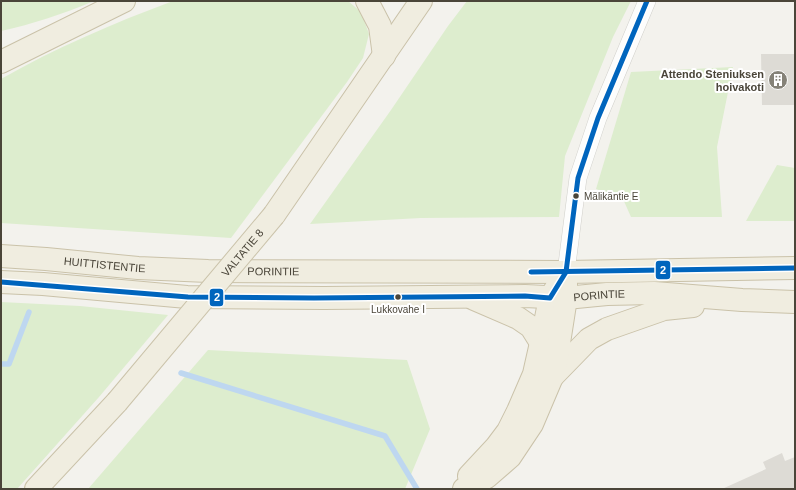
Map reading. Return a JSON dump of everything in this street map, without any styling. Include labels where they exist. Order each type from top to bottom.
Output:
[{"type":"highway","points":[[1,62],[124,1]]},
{"type":"highway","points":[[367,1],[380,26],[384,56]]},
{"type":"highway","name":"VALTATIE 8","points":[[36,489],[117,402],[274,215],[421,1]]},
{"type":"highway","name":"HUITTISTENTIE","points":[[1,256],[138,268],[208,271]]},
{"type":"highway","name":"PORINTIE","points":[[208,271],[566,272],[795,268]]},
{"type":"highway","points":[[458,489],[496,447],[508,431],[534,374],[541,343],[566,272]]},
{"type":"highway","name":"PORINTIE","points":[[1,282],[43,284],[187,297],[324,298],[525,296],[558,298],[607,294],[654,294],[795,302]]},
{"type":"highway","points":[[466,296],[518,318],[530,327],[541,343]]},
{"type":"highway","points":[[464,489],[487,477],[510,457],[532,424],[552,377],[558,298]]},
{"type":"highway","points":[[552,377],[589,339],[607,329],[664,309],[742,300]]},
{"type":"street","points":[[566,272],[578,178],[598,118],[648,1]]},
{"type":"green space","points":[[1,1],[94,1],[48,18],[1,31]]},
{"type":"green space","points":[[173,1],[348,1],[361,12],[369,34],[363,58],[347,82],[231,238],[1,223],[1,79],[42,57],[85,37]]},
{"type":"green space","points":[[467,1],[631,1],[613,37],[565,156],[559,217],[421,218],[310,224],[391,110],[448,26]]},
{"type":"green space","points":[[733,67],[717,147],[722,217],[631,217],[623,199],[596,189],[631,72]]},
{"type":"green space","points":[[777,165],[795,168],[795,221],[746,221]]},
{"type":"green space","points":[[1,302],[80,306],[168,315],[99,397],[17,489],[1,489]]},
{"type":"green space","points":[[208,350],[407,360],[430,429],[405,489],[88,489]]},
{"type":"building","name":"Attendo Steniuksen hoivakoti","points":[[761,54],[795,54],[795,105],[762,105]]},
{"type":"building","points":[[782,453],[785,461],[795,457],[795,489],[722,489],[766,469],[763,462]]},
{"type":"waterway","points":[[1,364],[9,364],[29,312]]},
{"type":"waterway","points":[[181,373],[385,436],[417,489]]},
{"type":"transit line","name":"2","points":[[1,282],[188,297],[314,298],[525,296],[550,298],[566,272],[578,178],[598,118],[647,1]]},
{"type":"transit line","name":"2","points":[[531,272],[795,268]]},
{"type":"place","name":"Attendo Steniuksen hoivakoti","points":[[778,80]]},
{"type":"place","name":"Mälikäntie E","points":[[576,196]]},
{"type":"place","name":"Lukkovahe I","points":[[398,297]]}]
